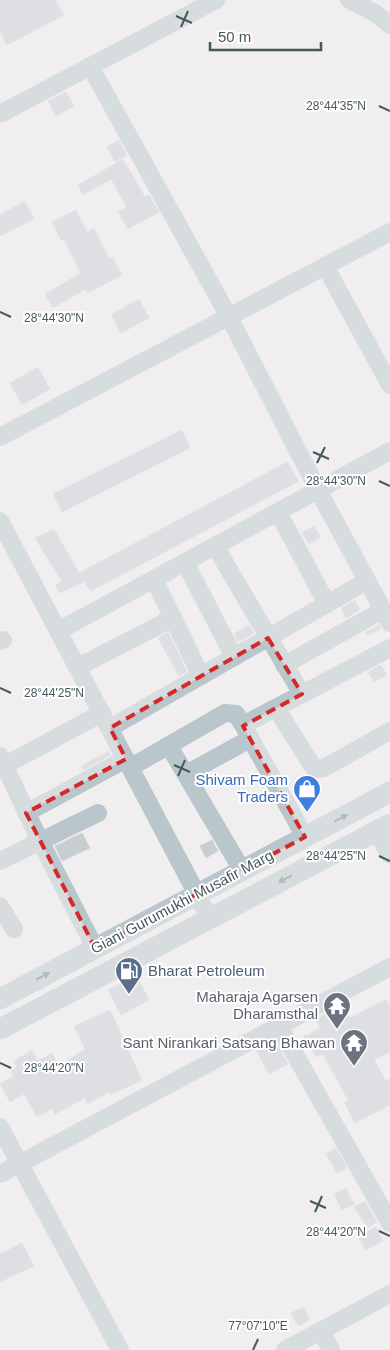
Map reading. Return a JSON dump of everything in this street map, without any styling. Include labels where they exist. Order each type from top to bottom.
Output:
[{"type":"street","points":[[0,114],[216,0]]},
{"type":"street","points":[[349,0],[375,13],[390,26]]},
{"type":"street","points":[[90,66],[229,317],[318,490],[386,616],[284,665]]},
{"type":"street","points":[[0,437],[390,232]]},
{"type":"street","points":[[325,266],[390,385]]},
{"type":"street","points":[[58,631],[390,451]]},
{"type":"street","points":[[278,512],[327,604]]},
{"type":"street","points":[[0,521],[5,543],[78,667],[210,919]]},
{"type":"street","points":[[215,546],[302,694]]},
{"type":"street","points":[[185,562],[234,657]]},
{"type":"street","points":[[154,579],[201,676]]},
{"type":"street","points":[[95,948],[2,763],[106,720],[201,676],[367,581]]},
{"type":"street","points":[[78,667],[173,618]]},
{"type":"street","points":[[186,774],[246,732],[276,708],[390,648]]},
{"type":"street","points":[[276,708],[313,767],[317,769],[324,768],[390,731]]},
{"type":"street","points":[[26,813],[129,763],[169,746],[225,713],[236,714],[305,837]]},
{"type":"street","points":[[169,746],[242,870]]},
{"type":"street","name":"Giani Gurumukhi Musafir Marg","points":[[0,999],[390,792]]},
{"type":"street","points":[[0,861],[98,813]]},
{"type":"street","points":[[384,827],[390,853]]},
{"type":"street","name":"Giani Gurumukhi Musafir Marg","points":[[0,1029],[384,827]]},
{"type":"street","points":[[0,906],[14,929]]},
{"type":"street","points":[[0,1174],[390,967]]},
{"type":"street","points":[[279,1026],[390,1223]]},
{"type":"street","points":[[0,1127],[120,1350]]},
{"type":"street","points":[[286,1350],[390,1294]]},
{"type":"street","points":[[321,1331],[331,1350]]},
{"type":"highlighted area","points":[[268,638],[302,694],[243,726],[305,837],[95,948],[26,813],[126,759],[110,728]]},
{"type":"building","points":[[0,0],[55,0],[64,15],[7,45],[0,32]]},
{"type":"building","points":[[66,92],[74,106],[56,116],[48,101]]},
{"type":"building","points":[[119,140],[127,155],[115,162],[107,147]]},
{"type":"building","points":[[123,159],[145,197],[149,195],[159,212],[128,229],[118,212],[127,207],[111,179],[83,195],[78,185]]},
{"type":"building","points":[[25,201],[34,219],[0,236],[0,215]]},
{"type":"building","points":[[76,210],[87,232],[94,228],[109,258],[112,257],[122,275],[88,293],[86,289],[53,308],[45,294],[81,273],[64,239],[61,240],[52,222]]},
{"type":"building","points":[[139,299],[149,318],[121,333],[111,315]]},
{"type":"building","points":[[38,367],[50,389],[22,405],[10,383]]},
{"type":"building","points":[[182,430],[190,448],[62,512],[53,494]]},
{"type":"building","points":[[287,462],[299,481],[91,591],[84,582],[59,593],[55,585],[62,582],[35,538],[54,529],[79,573]]},
{"type":"building","points":[[314,526],[321,537],[309,544],[302,533]]},
{"type":"building","points":[[355,600],[360,610],[346,618],[341,608]]},
{"type":"building","points":[[249,625],[254,633],[238,642],[234,634]]},
{"type":"building","points":[[379,625],[381,629],[368,635],[366,632]]},
{"type":"building","points":[[168,632],[187,672],[179,676],[158,638]]},
{"type":"building","points":[[381,665],[387,675],[374,682],[368,672]]},
{"type":"building","points":[[109,751],[111,755],[84,770],[81,766]]},
{"type":"building","points":[[82,833],[90,848],[62,861],[55,846]]},
{"type":"building","points":[[212,840],[218,851],[206,858],[200,846]]},
{"type":"building","points":[[137,976],[149,1000],[121,1015],[108,990]]},
{"type":"building","points":[[386,999],[390,1007],[390,1052],[374,1060],[386,1081],[390,1079],[390,1105],[355,1123],[344,1102],[348,1100],[323,1054],[316,1057],[303,1035],[308,1035],[320,1028],[316,1019],[343,1005],[350,1018]]},
{"type":"building","points":[[110,1010],[142,1080],[110,1095],[109,1092],[88,1104],[85,1098],[55,1114],[52,1109],[37,1117],[24,1094],[10,1102],[0,1084],[14,1076],[11,1071],[17,1067],[14,1061],[32,1050],[38,1061],[52,1053],[59,1066],[85,1049],[74,1026]]},
{"type":"building","points":[[275,1040],[288,1064],[269,1074],[256,1050]]},
{"type":"building","points":[[336,1148],[347,1168],[337,1173],[326,1154]]},
{"type":"building","points":[[346,1188],[354,1204],[342,1210],[334,1194]]},
{"type":"building","points":[[365,1201],[377,1222],[367,1228],[354,1207]]},
{"type":"building","points":[[376,1227],[383,1241],[365,1250],[358,1236]]},
{"type":"building","points":[[22,1243],[34,1266],[0,1282],[0,1254]]},
{"type":"building","points":[[304,1307],[310,1320],[298,1326],[291,1313]]},
{"type":"place","name":"Shivam Foam Traders","points":[[307,813]]},
{"type":"place","name":"Bharat Petroleum","points":[[129,995]]},
{"type":"place","name":"Maharaja Agarsen Dharamsthal","points":[[337,1030]]},
{"type":"place","name":"Sant Nirankari Satsang Bhawan","points":[[354,1067]]}]
